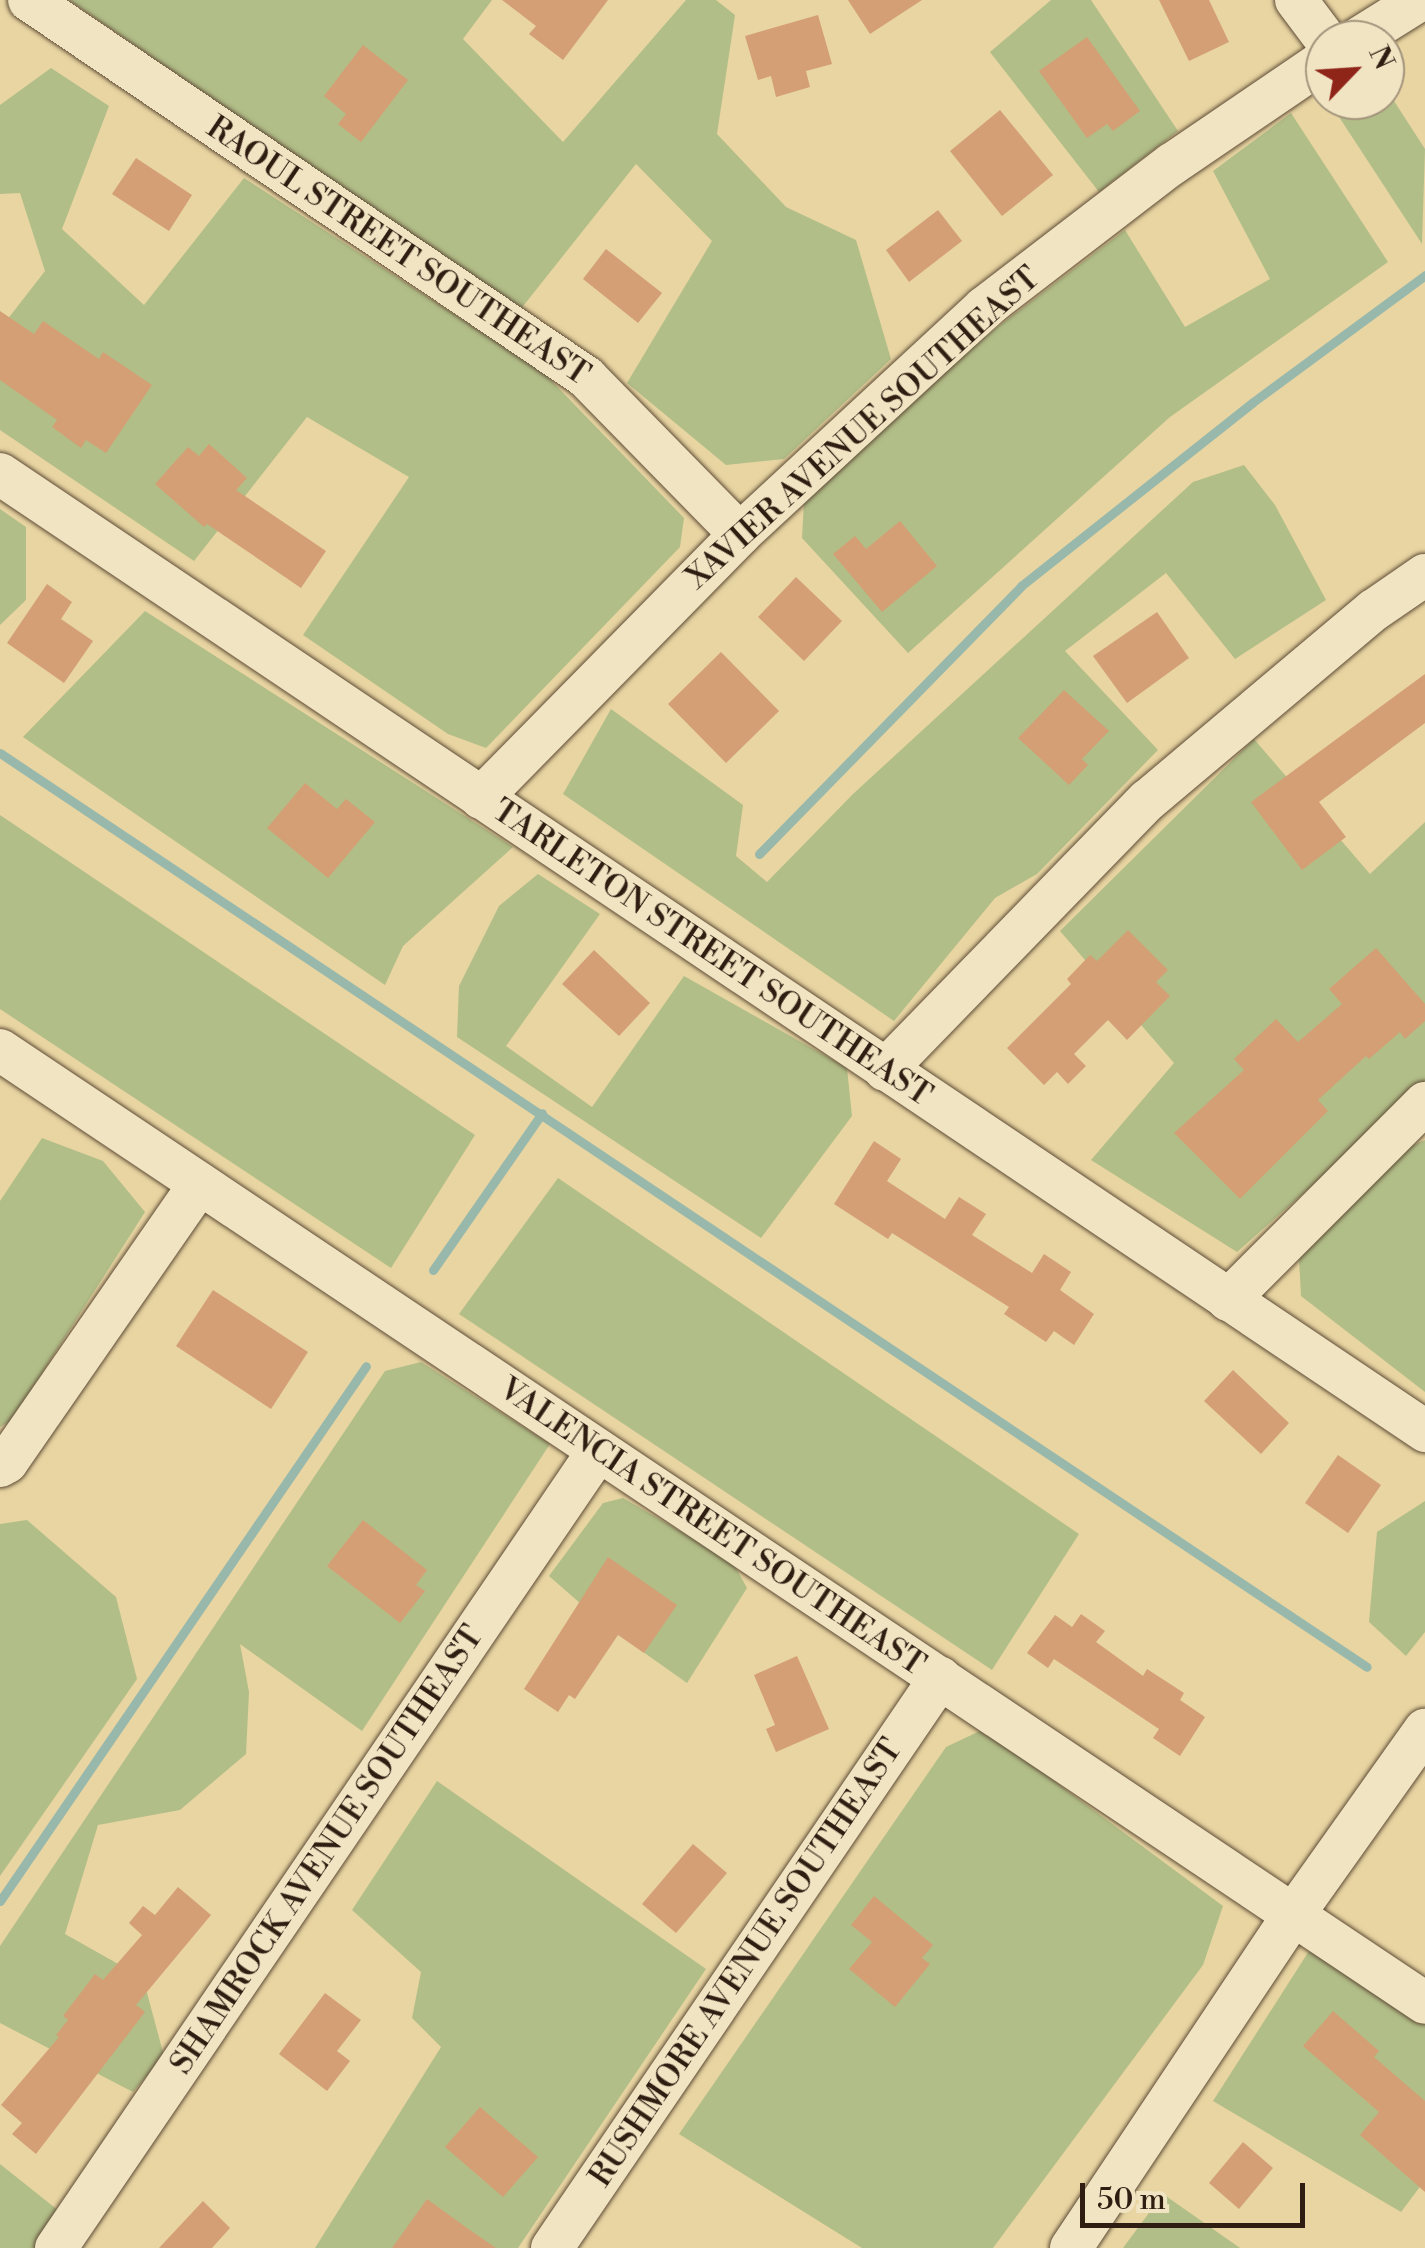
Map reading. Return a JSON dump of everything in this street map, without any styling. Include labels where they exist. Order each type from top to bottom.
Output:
[{"type":"street","name":"RAOUL STREET SOUTHEAST","points":[[29,0],[586,377],[740,534]]},
{"type":"street","points":[[1388,20],[1420,0]]},
{"type":"street","name":"XAVIER AVENUE SOUTHEAST","points":[[481,798],[740,534],[984,308],[1172,164],[1305,74]]},
{"type":"street","name":"TARLETON STREET SOUTHEAST","points":[[0,474],[1425,1431]]},
{"type":"street","points":[[885,1070],[1148,800],[1374,610],[1425,575]]},
{"type":"street","name":"VALENCIA STREET SOUTHEAST","points":[[0,1050],[1425,2003]]},
{"type":"street","points":[[1228,1300],[1425,1103]]},
{"type":"street","points":[[0,1466],[7,1462],[199,1184]]},
{"type":"street","name":"SHAMROCK AVENUE SOUTHEAST","points":[[56,2248],[598,1451]]},
{"type":"street","name":"RUSHMORE AVENUE SOUTHEAST","points":[[552,2248],[940,1678]]},
{"type":"street","points":[[1071,2248],[1294,1914],[1425,1730]]},
{"type":"green space","points":[[69,0],[492,0],[463,39],[563,142],[686,0],[716,0],[735,15],[717,134],[786,207],[856,240],[891,359],[784,459],[726,465],[627,383],[712,241],[636,164],[520,310]]},
{"type":"green space","points":[[1051,0],[1091,0],[1178,131],[1099,192],[990,52]]},
{"type":"green space","points":[[51,68],[109,106],[62,229],[144,305],[244,178],[543,372],[684,518],[680,547],[486,748],[448,734],[303,635],[409,477],[307,417],[194,561],[0,430],[0,329],[45,271],[20,193],[0,194],[0,105]]},
{"type":"green space","points":[[1291,113],[1388,262],[1170,417],[908,653],[802,538],[804,501],[958,357],[1125,230],[1185,327],[1270,279],[1213,171]]},
{"type":"green space","points":[[1405,118],[1425,149],[1422,244],[1341,120]]},
{"type":"green space","points":[[1244,465],[1275,505],[1326,600],[1235,659],[1166,573],[1065,651],[1158,750],[1037,874],[995,898],[894,1021],[563,794],[611,709],[743,805],[736,856],[767,882],[853,794],[1193,482]]},
{"type":"green space","points":[[0,509],[26,527],[26,600],[0,625]]},
{"type":"green space","points":[[145,611],[513,847],[403,946],[385,985],[23,737]]},
{"type":"green space","points":[[1254,739],[1370,874],[1425,822],[1425,1086],[1237,1252],[1091,1160],[1174,1063],[1060,931]]},
{"type":"green space","points":[[0,815],[475,1135],[391,1268],[0,1009]]},
{"type":"green space","points":[[538,874],[600,914],[506,1046],[592,1107],[684,976],[847,1068],[852,1116],[761,1238],[457,1037],[459,986],[499,906]]},
{"type":"green space","points":[[42,1138],[103,1161],[145,1212],[12,1420],[0,1427],[0,1201]]},
{"type":"green space","points":[[1425,1140],[1425,1392],[1301,1296],[1299,1259],[1409,1147]]},
{"type":"green space","points":[[558,1178],[1079,1534],[992,1670],[459,1314]]},
{"type":"green space","points":[[421,1362],[550,1444],[362,1731],[240,1644],[249,1692],[246,1754],[180,1810],[98,1825],[65,1934],[143,1978],[164,2056],[133,2092],[0,2023],[0,1946],[385,1371]]},
{"type":"green space","points":[[623,1498],[732,1561],[747,1588],[687,1683],[605,1625],[549,1576],[603,1503]]},
{"type":"green space","points":[[1425,1501],[1425,1632],[1406,1656],[1369,1622],[1377,1532]]},
{"type":"green space","points":[[27,1520],[116,1597],[137,1679],[0,1876],[0,1524]]},
{"type":"green space","points":[[984,1729],[1223,1906],[1203,1965],[993,2248],[862,2248],[679,2134],[946,1747]]},
{"type":"green space","points":[[437,1781],[706,1969],[518,2248],[315,2248],[441,2047],[412,2018],[421,1972],[352,1910]]},
{"type":"green space","points":[[1309,1951],[1425,2022],[1425,2180],[1401,2212],[1213,2101]]},
{"type":"green space","points":[[0,2164],[59,2211],[34,2248],[0,2248]]},
{"type":"green space","points":[[1163,2194],[1240,2248],[1123,2248]]},
{"type":"building","points":[[502,0],[608,0],[563,60],[529,34],[536,26]]},
{"type":"building","points":[[848,0],[922,0],[870,34]]},
{"type":"building","points":[[1159,0],[1209,0],[1229,42],[1189,61]]},
{"type":"building","points":[[818,15],[832,64],[806,71],[810,87],[776,97],[771,76],[758,80],[745,36]]},
{"type":"building","points":[[1087,37],[1140,111],[1113,131],[1107,124],[1087,138],[1039,71]]},
{"type":"building","points":[[363,45],[408,80],[361,142],[338,124],[346,114],[324,96]]},
{"type":"building","points":[[1000,110],[1053,175],[1002,216],[950,151]]},
{"type":"building","points":[[136,158],[192,195],[169,231],[112,194]]},
{"type":"building","points":[[938,210],[962,241],[909,282],[886,250]]},
{"type":"building","points":[[606,249],[662,293],[638,323],[583,279]]},
{"type":"building","points":[[0,311],[34,334],[43,321],[99,359],[103,352],[152,385],[106,453],[86,440],[81,448],[52,427],[57,420],[0,380]]},
{"type":"building","points":[[209,444],[247,478],[236,490],[326,551],[301,588],[207,524],[204,527],[155,484],[188,447],[199,456]]},
{"type":"building","points":[[900,521],[937,566],[882,612],[833,554],[855,536],[866,549]]},
{"type":"building","points":[[796,577],[842,621],[804,661],[758,617]]},
{"type":"building","points":[[47,584],[72,602],[61,619],[93,641],[64,683],[7,643]]},
{"type":"building","points":[[1157,612],[1189,658],[1127,703],[1093,656]]},
{"type":"building","points":[[721,652],[779,711],[726,763],[668,704]]},
{"type":"building","points":[[1425,674],[1425,723],[1319,802],[1346,837],[1302,870],[1251,802]]},
{"type":"building","points":[[1064,690],[1109,731],[1082,759],[1088,765],[1069,785],[1018,738]]},
{"type":"building","points":[[305,783],[337,809],[346,799],[375,822],[328,878],[267,828]]},
{"type":"building","points":[[1128,930],[1168,970],[1156,982],[1170,996],[1127,1040],[1108,1020],[1074,1054],[1086,1066],[1068,1084],[1057,1072],[1044,1085],[1007,1048],[1071,984],[1067,979],[1090,955],[1097,961]]},
{"type":"building","points":[[1376,948],[1425,1004],[1425,1021],[1405,1039],[1400,1032],[1369,1059],[1366,1056],[1318,1100],[1328,1111],[1240,1199],[1174,1133],[1244,1070],[1234,1059],[1276,1019],[1298,1042],[1342,1004],[1329,989]]},
{"type":"building","points":[[594,950],[650,1003],[619,1036],[562,984]]},
{"type":"building","points":[[874,1141],[901,1159],[887,1181],[945,1219],[959,1197],[986,1214],[972,1235],[1032,1273],[1044,1254],[1071,1272],[1060,1290],[1094,1314],[1074,1345],[1054,1331],[1046,1342],[1004,1314],[1009,1307],[892,1233],[888,1239],[834,1204]]},
{"type":"building","points":[[213,1290],[308,1352],[271,1409],[176,1346]]},
{"type":"building","points":[[1233,1370],[1289,1423],[1261,1454],[1204,1401]]},
{"type":"building","points":[[1338,1455],[1381,1485],[1348,1533],[1305,1503]]},
{"type":"building","points":[[363,1520],[427,1570],[416,1585],[425,1591],[400,1623],[327,1566]]},
{"type":"building","points":[[608,1557],[677,1605],[644,1653],[618,1635],[575,1699],[569,1695],[558,1712],[524,1689]]},
{"type":"building","points":[[1081,1614],[1105,1631],[1096,1642],[1143,1676],[1147,1669],[1184,1693],[1180,1700],[1205,1717],[1180,1756],[1153,1738],[1159,1729],[1054,1659],[1048,1668],[1027,1653],[1055,1615],[1072,1627]]},
{"type":"building","points":[[797,1656],[829,1729],[776,1752],[766,1729],[775,1725],[754,1675]]},
{"type":"building","points":[[693,1844],[727,1873],[676,1933],[642,1904]]},
{"type":"building","points":[[178,1887],[211,1915],[136,2005],[145,2012],[36,2154],[12,2134],[22,2123],[1,2105],[59,2037],[56,2035],[68,2020],[63,2016],[95,1974],[103,1980],[142,1935],[129,1923],[143,1906],[155,1915]]},
{"type":"building","points":[[874,1896],[933,1945],[922,1958],[930,1964],[895,2007],[849,1969],[872,1942],[851,1925]]},
{"type":"building","points":[[325,1993],[361,2020],[337,2051],[350,2061],[327,2091],[279,2054]]},
{"type":"building","points":[[1333,2011],[1379,2051],[1374,2057],[1425,2101],[1425,2192],[1360,2135],[1379,2112],[1303,2046]]},
{"type":"building","points":[[480,2107],[538,2157],[503,2197],[445,2147]]},
{"type":"building","points":[[1243,2142],[1273,2168],[1239,2209],[1209,2183]]},
{"type":"building","points":[[427,2199],[467,2228],[496,2248],[392,2248]]},
{"type":"building","points":[[203,2201],[230,2228],[212,2248],[159,2248]]},
{"type":"waterway","points":[[759,854],[1021,586],[1253,402],[1425,275]]},
{"type":"waterway","points":[[0,753],[1367,1667]]},
{"type":"waterway","points":[[433,1270],[542,1113]]},
{"type":"waterway","points":[[0,1901],[366,1366]]}]
